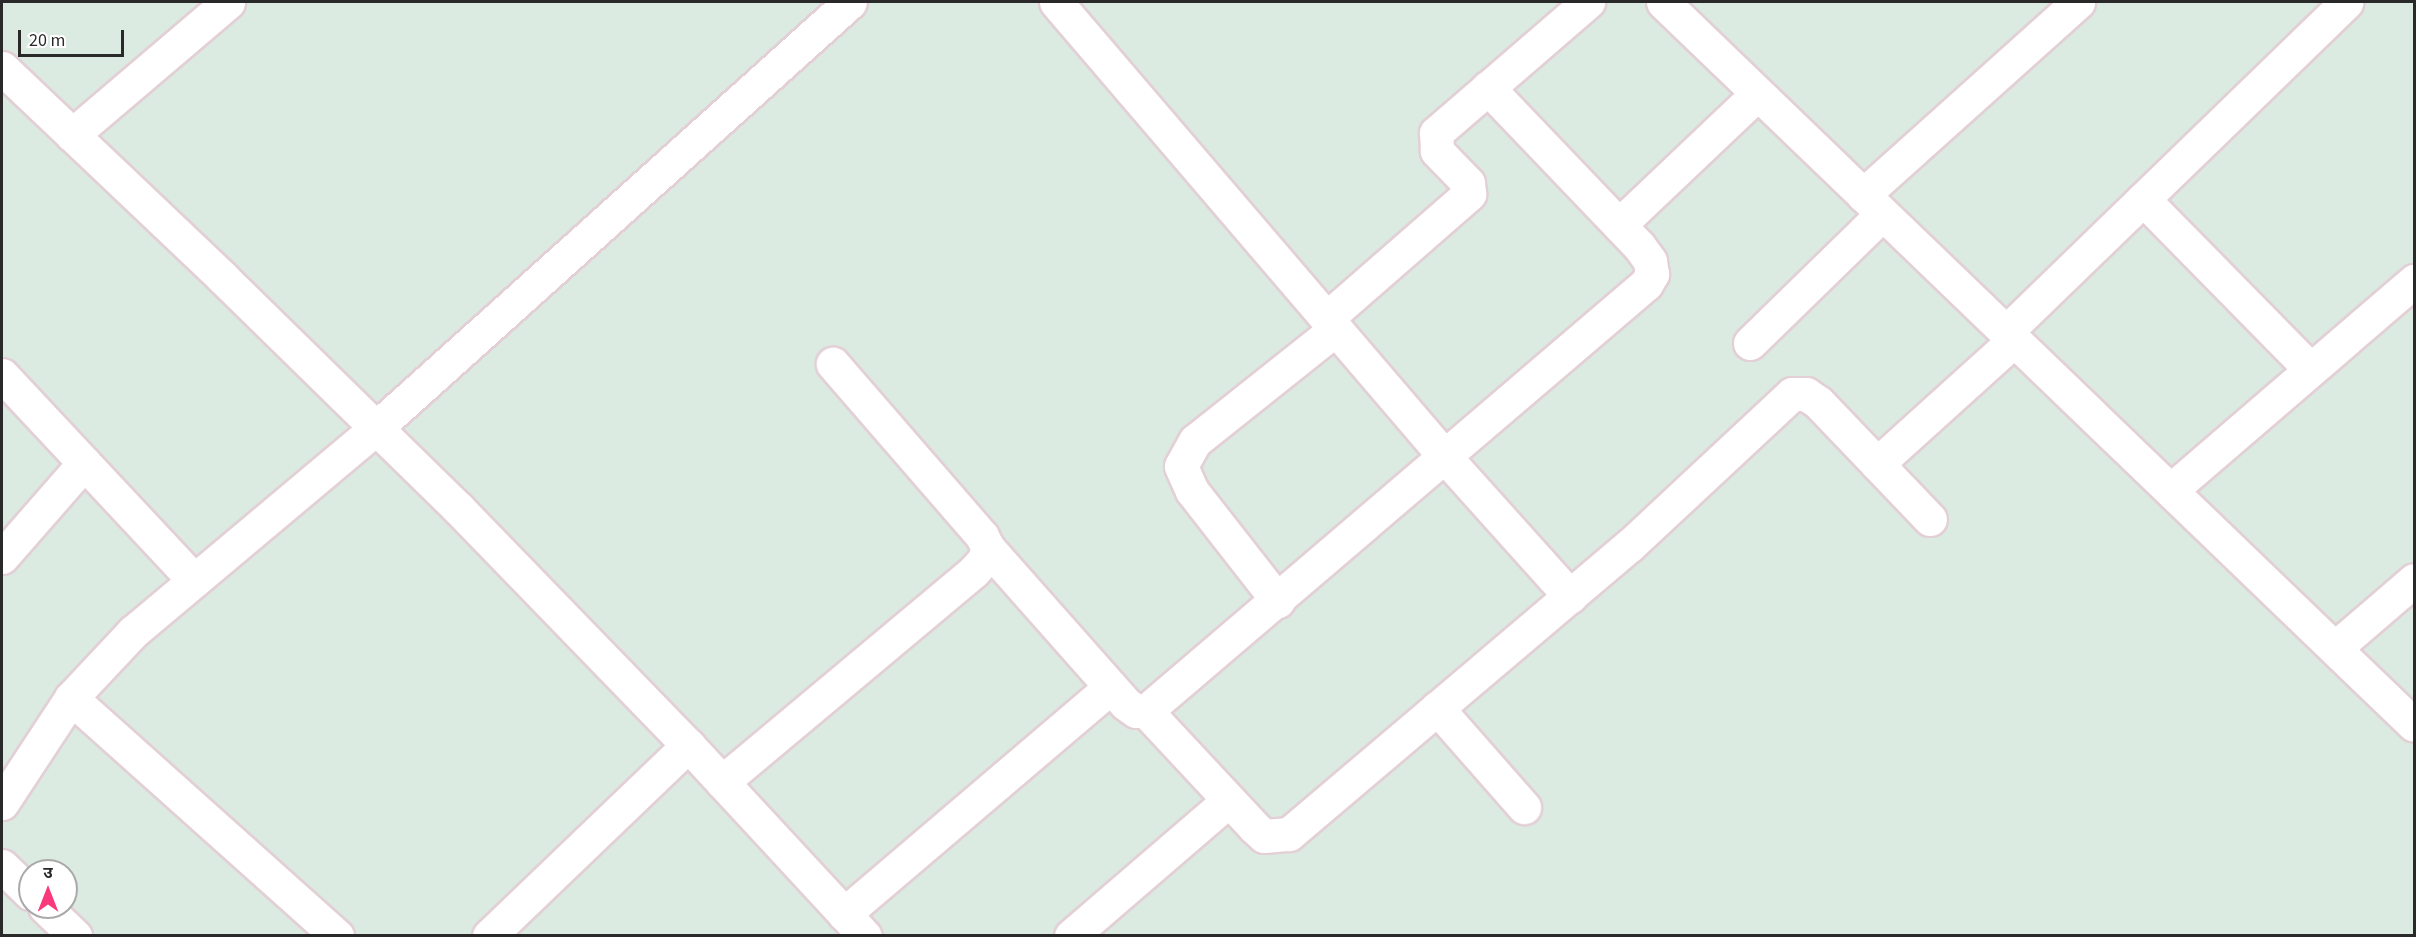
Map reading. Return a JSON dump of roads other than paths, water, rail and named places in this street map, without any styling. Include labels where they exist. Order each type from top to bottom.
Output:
[{"type":"street","points":[[72,135],[228,2]]},
{"type":"street","points":[[2,803],[71,699],[133,632],[376,428],[850,2]]},
{"type":"street","points":[[1056,2],[1446,458],[1570,596]]},
{"type":"street","points":[[1278,601],[1192,491],[1182,466],[1195,441],[1331,324],[1469,194],[1468,183],[1437,151],[1434,142],[1436,133],[1588,2]]},
{"type":"street","points":[[1750,343],[1873,205],[2078,2]]},
{"type":"street","points":[[1877,464],[2010,336],[2143,199],[2346,2]]},
{"type":"street","points":[[1667,3],[1757,94],[2415,725]]},
{"type":"street","points":[[2,68],[376,428],[688,745],[855,925],[1111,687]]},
{"type":"street","points":[[833,364],[982,536],[988,549],[1111,687],[1136,711],[1146,711],[1446,458],[1646,284],[1652,274],[1650,261],[1619,225],[1488,88]]},
{"type":"street","points":[[1619,225],[1757,94]]},
{"type":"street","points":[[2143,199],[2310,369]]},
{"type":"street","points":[[2171,490],[2415,281]]},
{"type":"street","points":[[2,375],[194,580]]},
{"type":"street","points":[[1146,711],[1264,836],[1289,834],[1570,596],[1792,394],[1806,394],[1818,402],[1930,519]]},
{"type":"street","points":[[2,557],[84,463]]},
{"type":"street","points":[[722,782],[974,571],[984,560],[988,549]]},
{"type":"street","points":[[2335,648],[2415,580]]},
{"type":"street","points":[[71,699],[337,936]]},
{"type":"street","points":[[1437,708],[1524,807]]},
{"type":"street","points":[[489,936],[688,745]]},
{"type":"street","points":[[1071,936],[1229,800]]},
{"type":"street","points":[[2,866],[18,881]]},
{"type":"street","points":[[57,919],[75,936]]}]
